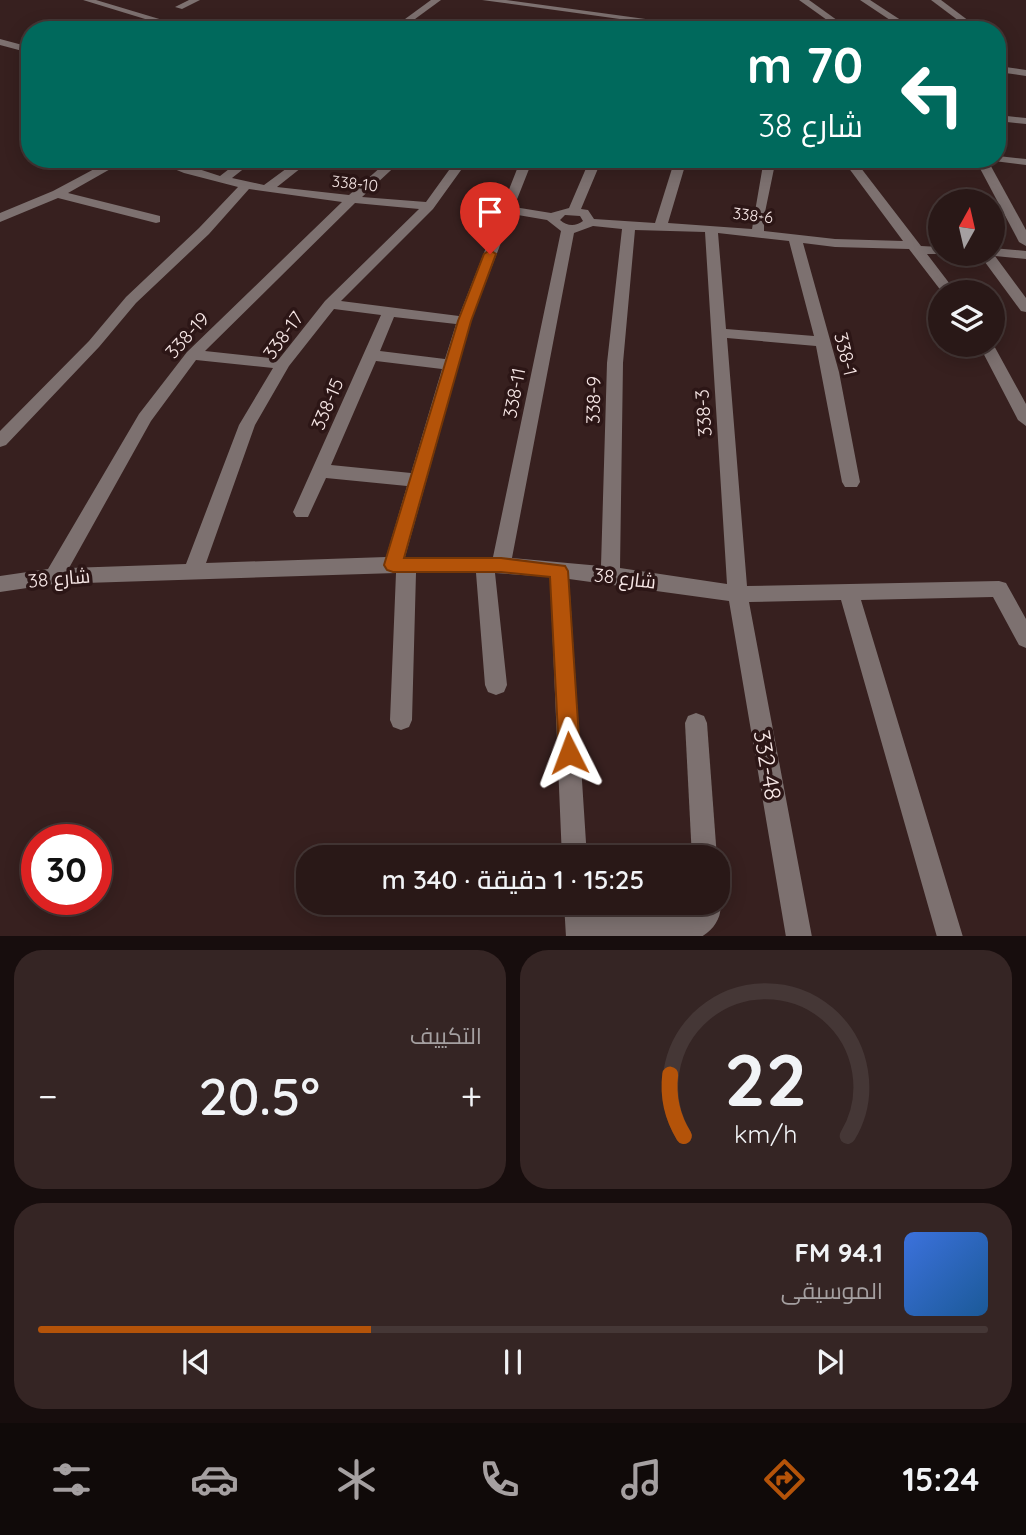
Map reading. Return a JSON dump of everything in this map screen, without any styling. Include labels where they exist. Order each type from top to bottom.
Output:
[{"type":"street","points":[[87,0],[160,21]]},
{"type":"street","points":[[179,7],[196,0]]},
{"type":"street","points":[[407,21],[437,0]]},
{"type":"street","points":[[486,0],[622,21]]},
{"type":"street","points":[[803,0],[834,21]]},
{"type":"street","points":[[864,0],[898,21]]},
{"type":"street","points":[[936,0],[965,21]]},
{"type":"street","points":[[0,42],[21,48]]},
{"type":"street","points":[[1006,67],[1026,71]]},
{"type":"street","points":[[1006,119],[1026,121]]},
{"type":"street","points":[[1006,160],[1026,162]]},
{"type":"street","points":[[0,218],[57,194],[105,168]]},
{"type":"street","name":"338-10","points":[[178,168],[246,185],[429,206]]},
{"type":"street","points":[[222,180],[238,168]]},
{"type":"street","points":[[268,188],[295,168]]},
{"type":"street","name":"338-19","points":[[54,576],[145,418],[192,355],[387,168]]},
{"type":"street","name":"338-17","points":[[193,571],[247,425],[283,364],[330,304],[429,206],[456,168]]},
{"type":"street","points":[[401,720],[406,630],[400,565],[418,480],[464,321],[523,168]]},
{"type":"street","points":[[574,210],[592,168]]},
{"type":"street","points":[[661,225],[678,168]]},
{"type":"street","points":[[758,233],[758,217],[768,168]]},
{"type":"street","points":[[855,168],[940,280]]},
{"type":"street","points":[[986,168],[1026,242]]},
{"type":"street","points":[[0,441],[94,344],[131,300],[204,230],[246,185]]},
{"type":"street","points":[[57,194],[156,219]]},
{"type":"street","points":[[507,210],[554,217]]},
{"type":"street","points":[[554,217],[559,212],[574,210],[584,213],[590,222]]},
{"type":"street","points":[[554,217],[558,226],[568,229]]},
{"type":"street","name":"338-6","points":[[568,229],[580,229],[590,222],[629,226],[661,225],[928,250]]},
{"type":"street","name":"338-9","points":[[610,575],[615,363],[629,226]]},
{"type":"street","name":"338-3","points":[[711,228],[738,594]]},
{"type":"street","name":"338-11","points":[[496,685],[493,565],[568,229]]},
{"type":"street","name":"338-1","points":[[795,238],[823,342],[851,482]]},
{"type":"street","points":[[1005,253],[1026,254]]},
{"type":"street","points":[[995,266],[1025,306]]},
{"type":"street","points":[[330,304],[464,321]]},
{"type":"street","name":"338-15","points":[[302,512],[389,312]]},
{"type":"street","points":[[719,333],[823,342]]},
{"type":"street","points":[[192,355],[283,364]]},
{"type":"street","points":[[370,355],[451,365]]},
{"type":"street","points":[[993,357],[1026,420]]},
{"type":"street","points":[[321,471],[418,480]]},
{"type":"street","name":"شارع 38","points":[[0,584],[54,576],[400,565],[493,565],[610,575],[738,594],[999,589],[1026,639]]},
{"type":"street","points":[[559,571],[574,845]]},
{"type":"street","points":[[849,592],[950,936]]},
{"type":"street","name":"332-48","points":[[738,594],[799,936]]},
{"type":"street","points":[[696,723],[704,845]]},
{"type":"street","points":[[578,922],[687,929],[701,924],[707,915]]},
{"type":"route","points":[[490,254],[464,321],[393,565],[501,565],[559,571],[569,753]]}]
